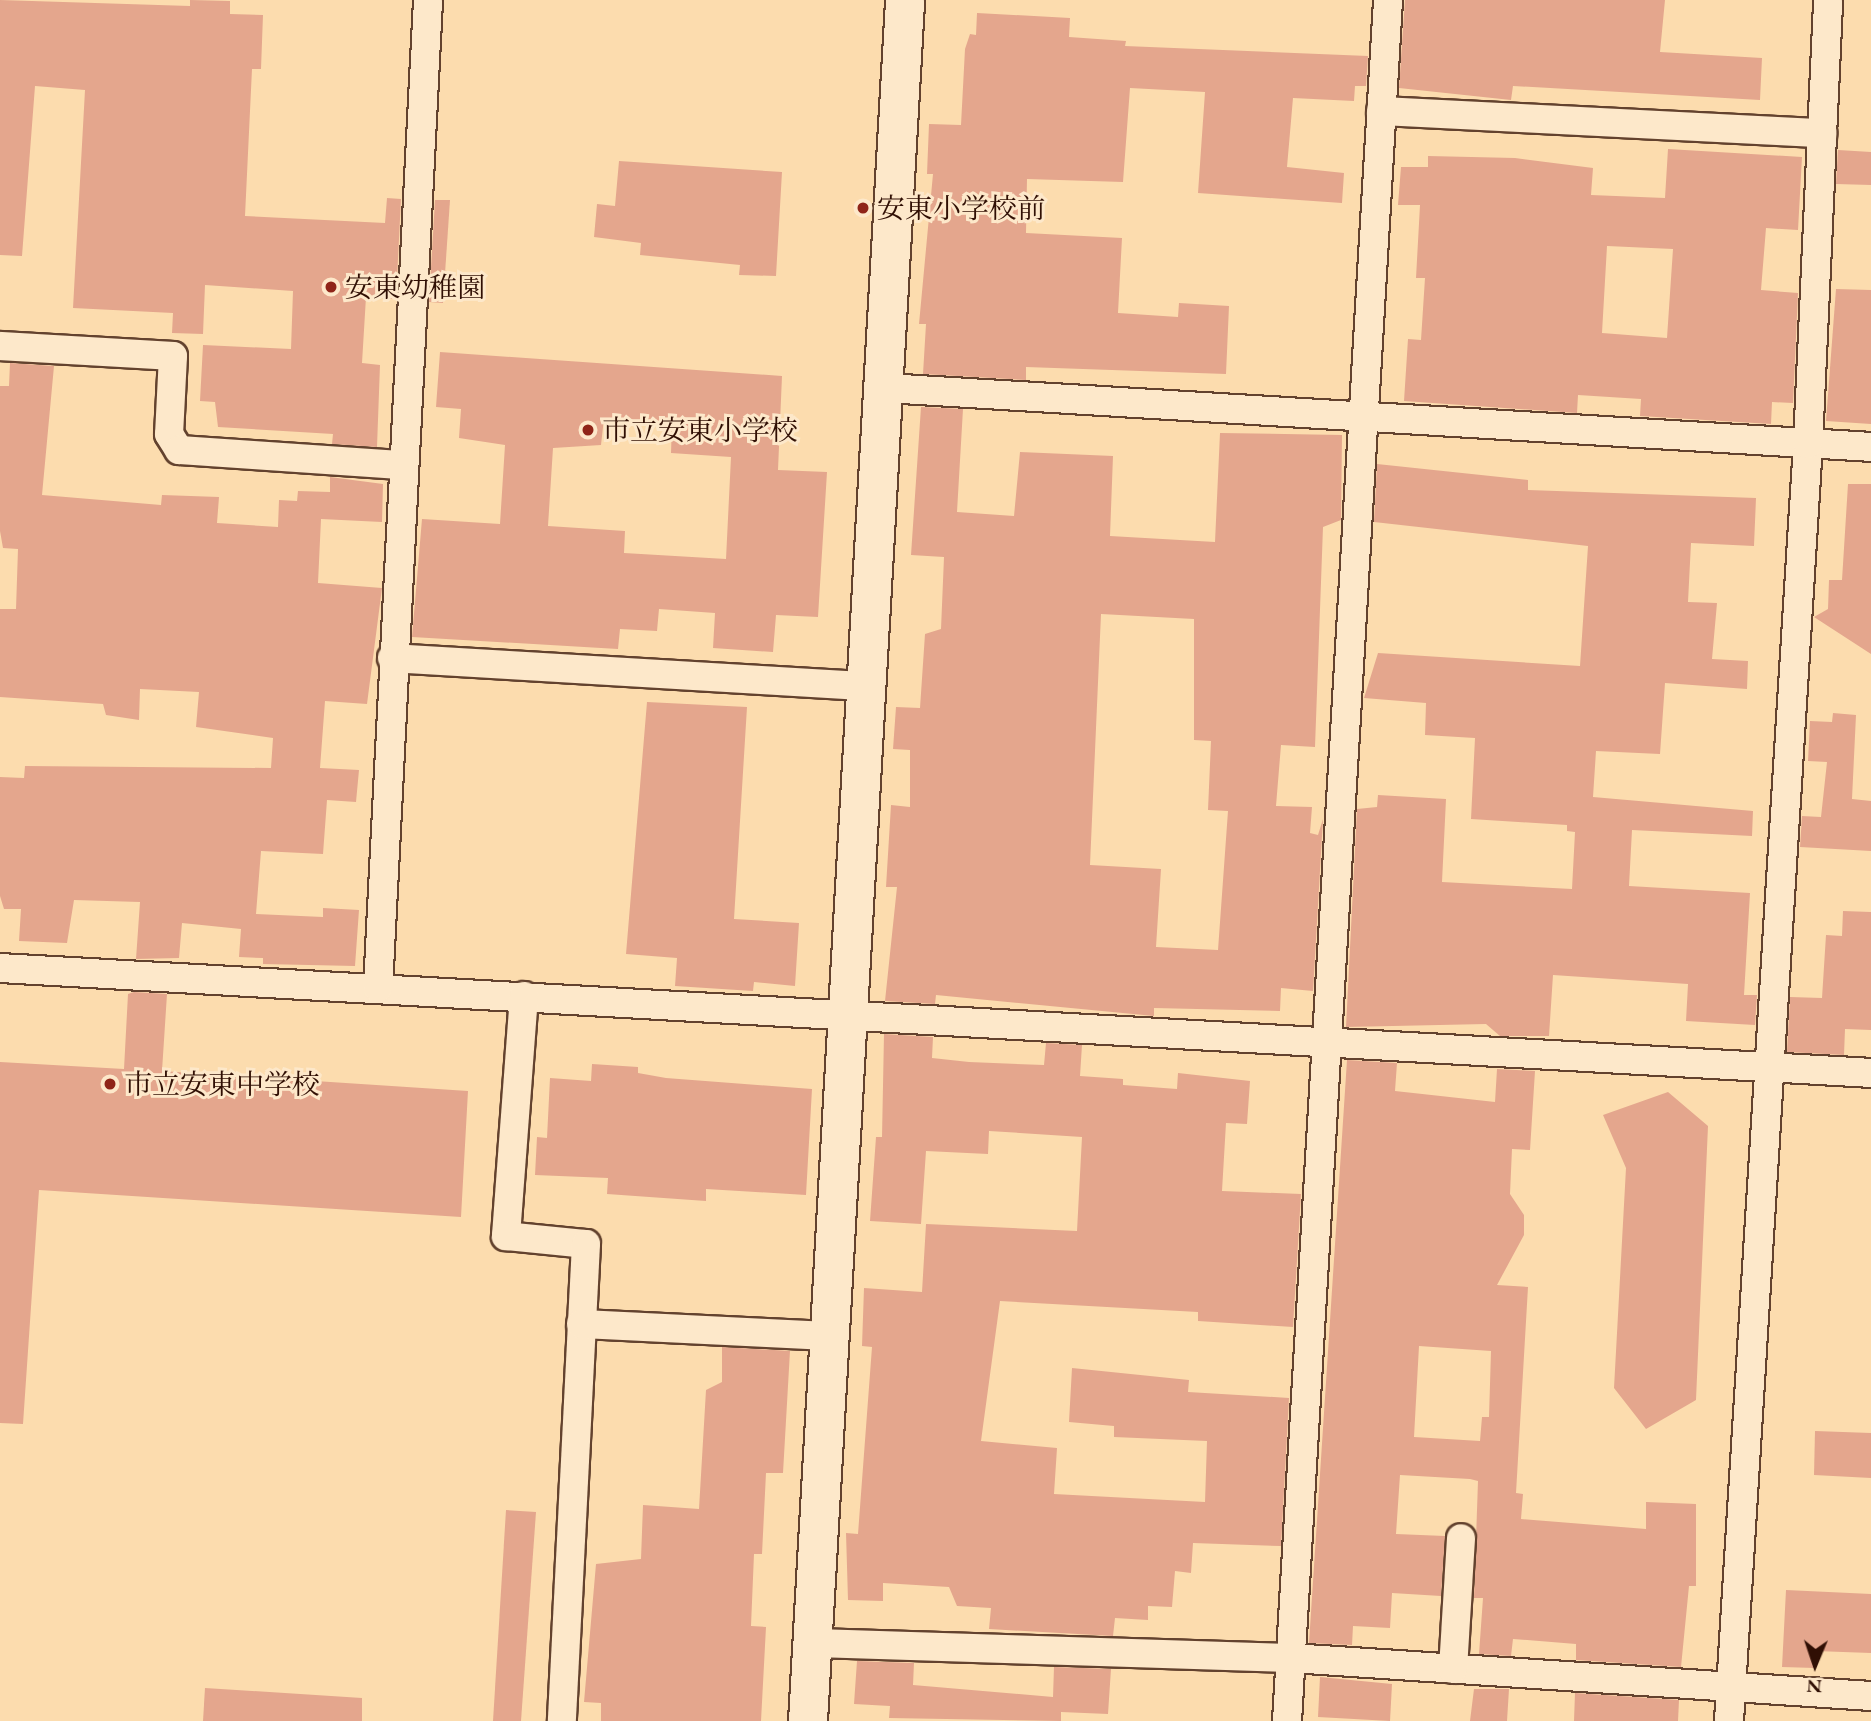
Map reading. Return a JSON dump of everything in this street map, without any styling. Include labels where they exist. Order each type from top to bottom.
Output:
[{"type":"street","points":[[378,988],[400,465],[428,0]]},
{"type":"street","points":[[808,1721],[869,686],[905,0]]},
{"type":"street","points":[[1287,1721],[1330,1038],[1362,417],[1388,0]]},
{"type":"street","points":[[1729,1721],[1766,1067],[1808,444],[1828,0]]},
{"type":"street","points":[[1381,111],[1822,133]]},
{"type":"street","points":[[0,346],[173,356],[169,434],[179,450],[400,465]]},
{"type":"street","points":[[885,388],[1871,447]]},
{"type":"street","points":[[392,658],[869,686]]},
{"type":"street","points":[[0,968],[850,1015],[1330,1038],[1871,1073]]},
{"type":"street","points":[[524,996],[506,1236],[586,1244],[562,1721]]},
{"type":"street","points":[[581,1324],[830,1336]]},
{"type":"street","points":[[1453,1669],[1461,1538]]},
{"type":"street","points":[[814,1643],[1291,1658],[1871,1696]]},
{"type":"building","points":[[0,0],[190,6],[190,0],[230,1],[230,14],[263,15],[261,69],[252,69],[245,216],[385,223],[387,198],[401,199],[396,299],[366,297],[362,363],[380,365],[377,447],[332,444],[333,434],[218,427],[215,402],[200,401],[203,345],[291,349],[293,291],[205,285],[203,334],[172,333],[173,313],[73,308],[85,90],[35,86],[22,256],[0,255]]},
{"type":"building","points":[[1405,0],[1665,0],[1660,52],[1762,58],[1760,100],[1513,86],[1511,100],[1399,88]]},
{"type":"building","points":[[977,13],[1070,18],[1069,37],[1126,41],[1125,46],[1368,56],[1366,86],[1355,86],[1354,101],[1293,98],[1287,167],[1344,173],[1342,203],[1198,193],[1205,92],[1130,88],[1123,182],[1027,179],[1026,233],[1122,238],[1118,313],[1178,317],[1179,303],[1229,306],[1226,374],[1026,367],[1026,380],[923,374],[926,324],[919,324],[933,174],[927,174],[929,124],[961,125],[965,49],[970,34],[976,35]]},
{"type":"building","points":[[1668,149],[1802,157],[1798,230],[1766,228],[1761,290],[1798,293],[1793,403],[1772,402],[1771,424],[1640,416],[1641,399],[1578,395],[1577,413],[1404,401],[1408,339],[1421,340],[1425,278],[1416,278],[1420,205],[1398,205],[1401,167],[1428,167],[1428,156],[1515,158],[1593,168],[1591,195],[1665,198]],"holes":[[[1607,246],[1673,249],[1667,338],[1602,333]]]},
{"type":"building","points":[[1838,150],[1871,152],[1871,185],[1836,184]]},
{"type":"building","points":[[619,161],[782,172],[776,276],[739,275],[740,265],[640,255],[641,243],[594,237],[597,204],[615,206]]},
{"type":"building","points":[[435,200],[450,200],[443,303],[429,302]]},
{"type":"building","points":[[1836,289],[1871,290],[1871,424],[1826,421]]},
{"type":"building","points":[[440,352],[782,376],[778,470],[827,472],[818,617],[776,615],[773,652],[713,648],[715,613],[659,609],[657,631],[620,629],[618,649],[412,637],[422,519],[500,524],[505,445],[459,438],[461,409],[436,407]],"holes":[[[604,418],[672,423],[671,453],[731,457],[726,559],[624,553],[625,531],[548,526],[553,448],[601,445]]]},
{"type":"building","points":[[10,363],[54,366],[42,495],[161,505],[162,495],[219,497],[217,523],[278,527],[279,500],[297,501],[298,491],[330,492],[330,477],[383,484],[382,522],[321,519],[318,583],[382,588],[367,704],[325,701],[320,768],[359,770],[356,802],[327,800],[323,854],[261,851],[256,914],[323,917],[323,908],[359,910],[355,966],[263,964],[263,958],[239,957],[241,929],[182,923],[179,958],[136,959],[140,902],[74,900],[67,943],[19,941],[21,909],[4,909],[0,896],[0,777],[24,778],[25,766],[271,768],[273,738],[196,727],[199,692],[140,689],[139,720],[106,715],[103,704],[0,697],[0,609],[16,609],[18,549],[3,548],[0,531],[0,386],[9,386]]},
{"type":"building","points":[[921,407],[963,409],[957,512],[1014,516],[1020,452],[1113,456],[1110,536],[1215,542],[1220,433],[1342,435],[1341,520],[1323,527],[1315,747],[1281,745],[1276,806],[1312,807],[1310,833],[1318,835],[1323,819],[1313,991],[1281,988],[1280,1011],[1154,1008],[1154,1016],[936,995],[935,1004],[885,1001],[897,887],[886,887],[891,805],[910,807],[910,750],[893,749],[896,707],[920,708],[925,634],[941,629],[944,557],[911,555]],"holes":[[[1101,614],[1194,619],[1194,740],[1211,741],[1208,810],[1228,811],[1218,950],[1156,947],[1161,869],[1090,865]]]},
{"type":"building","points":[[1377,464],[1528,480],[1528,490],[1756,498],[1754,546],[1691,543],[1688,602],[1717,603],[1712,659],[1748,661],[1747,689],[1665,683],[1660,754],[1596,751],[1593,797],[1753,811],[1752,836],[1632,830],[1629,886],[1750,893],[1744,995],[1757,995],[1755,1025],[1686,1021],[1688,984],[1553,975],[1549,1036],[1500,1036],[1486,1024],[1346,1027],[1357,809],[1377,807],[1378,795],[1446,799],[1442,882],[1572,889],[1575,832],[1567,831],[1567,825],[1471,819],[1475,738],[1425,735],[1426,703],[1364,698],[1378,653],[1580,666],[1588,546],[1374,522]]},
{"type":"building","points":[[1848,484],[1871,484],[1871,654],[1814,617],[1828,609],[1829,580],[1842,580]]},
{"type":"building","points":[[647,702],[747,707],[734,919],[799,923],[795,986],[754,982],[753,991],[675,986],[677,958],[626,954]]},
{"type":"building","points":[[1833,713],[1856,715],[1852,799],[1871,801],[1871,851],[1800,847],[1802,816],[1821,817],[1827,762],[1808,761],[1810,721],[1832,722]]},
{"type":"building","points":[[1843,911],[1871,912],[1871,1030],[1845,1029],[1844,1055],[1787,1052],[1790,997],[1822,998],[1826,935],[1842,936]]},
{"type":"building","points":[[128,994],[167,994],[162,1071],[468,1091],[461,1217],[39,1190],[23,1424],[0,1423],[0,1062],[124,1069]]},
{"type":"building","points":[[884,1034],[933,1037],[932,1058],[969,1062],[1044,1065],[1046,1043],[1082,1045],[1080,1076],[1123,1079],[1123,1085],[1177,1089],[1178,1073],[1250,1081],[1247,1124],[1226,1123],[1222,1191],[1301,1194],[1293,1327],[1198,1321],[1198,1312],[1000,1301],[981,1441],[1057,1448],[1054,1494],[1205,1502],[1207,1441],[1114,1437],[1114,1426],[1069,1422],[1072,1368],[1189,1380],[1188,1392],[1289,1398],[1281,1546],[1193,1543],[1191,1573],[1175,1571],[1172,1607],[1148,1606],[1148,1620],[1115,1618],[1113,1636],[989,1629],[991,1608],[957,1606],[949,1587],[883,1583],[883,1601],[848,1600],[846,1533],[858,1534],[872,1347],[862,1346],[864,1288],[922,1292],[926,1224],[1077,1231],[1082,1137],[989,1131],[988,1154],[926,1151],[921,1224],[870,1221],[876,1137],[882,1137]]},
{"type":"building","points":[[1347,1060],[1397,1063],[1395,1091],[1495,1102],[1497,1069],[1535,1071],[1530,1150],[1512,1149],[1510,1194],[1524,1215],[1524,1235],[1497,1285],[1528,1287],[1516,1493],[1523,1494],[1521,1519],[1646,1529],[1646,1502],[1696,1504],[1696,1586],[1689,1586],[1681,1667],[1576,1660],[1576,1644],[1513,1639],[1511,1656],[1479,1654],[1483,1598],[1474,1598],[1478,1481],[1470,1479],[1400,1475],[1396,1534],[1445,1536],[1441,1596],[1392,1593],[1390,1628],[1353,1626],[1352,1645],[1309,1643]],"holes":[[[1419,1346],[1491,1351],[1489,1417],[1482,1417],[1480,1441],[1414,1437]]]},
{"type":"building","points":[[592,1064],[638,1067],[638,1073],[666,1078],[812,1089],[806,1195],[706,1189],[706,1201],[607,1194],[608,1178],[535,1175],[537,1137],[547,1138],[550,1078],[591,1081]]},
{"type":"building","points":[[1668,1092],[1708,1126],[1696,1400],[1646,1429],[1614,1388],[1626,1168],[1603,1115]]},
{"type":"building","points":[[722,1347],[790,1351],[783,1473],[766,1473],[762,1554],[754,1554],[751,1626],[766,1627],[761,1721],[601,1721],[601,1703],[584,1702],[596,1564],[641,1559],[643,1505],[699,1509],[706,1390],[722,1382]]},
{"type":"building","points":[[1815,1431],[1871,1433],[1871,1478],[1814,1475]]},
{"type":"building","points":[[506,1510],[536,1512],[521,1721],[493,1721]]},
{"type":"building","points":[[1786,1590],[1871,1594],[1871,1653],[1815,1651],[1815,1668],[1782,1667]]},
{"type":"building","points":[[857,1661],[914,1663],[913,1685],[1053,1697],[1054,1667],[1111,1669],[1108,1714],[1061,1712],[1061,1721],[889,1718],[890,1706],[854,1704]]},
{"type":"building","points":[[1320,1677],[1392,1684],[1390,1721],[1318,1717]]},
{"type":"building","points":[[205,1688],[362,1698],[362,1721],[203,1721]]},
{"type":"building","points":[[1474,1689],[1509,1689],[1507,1721],[1470,1721]]},
{"type":"building","points":[[1575,1693],[1679,1700],[1678,1721],[1574,1721]]},
{"type":"place","name":"安東小学校前","points":[[863,208]]},
{"type":"place","name":"安東幼稚園","points":[[331,287]]},
{"type":"place","name":"市立安東小学校","points":[[588,430]]},
{"type":"place","name":"市立安東中学校","points":[[110,1084]]}]
